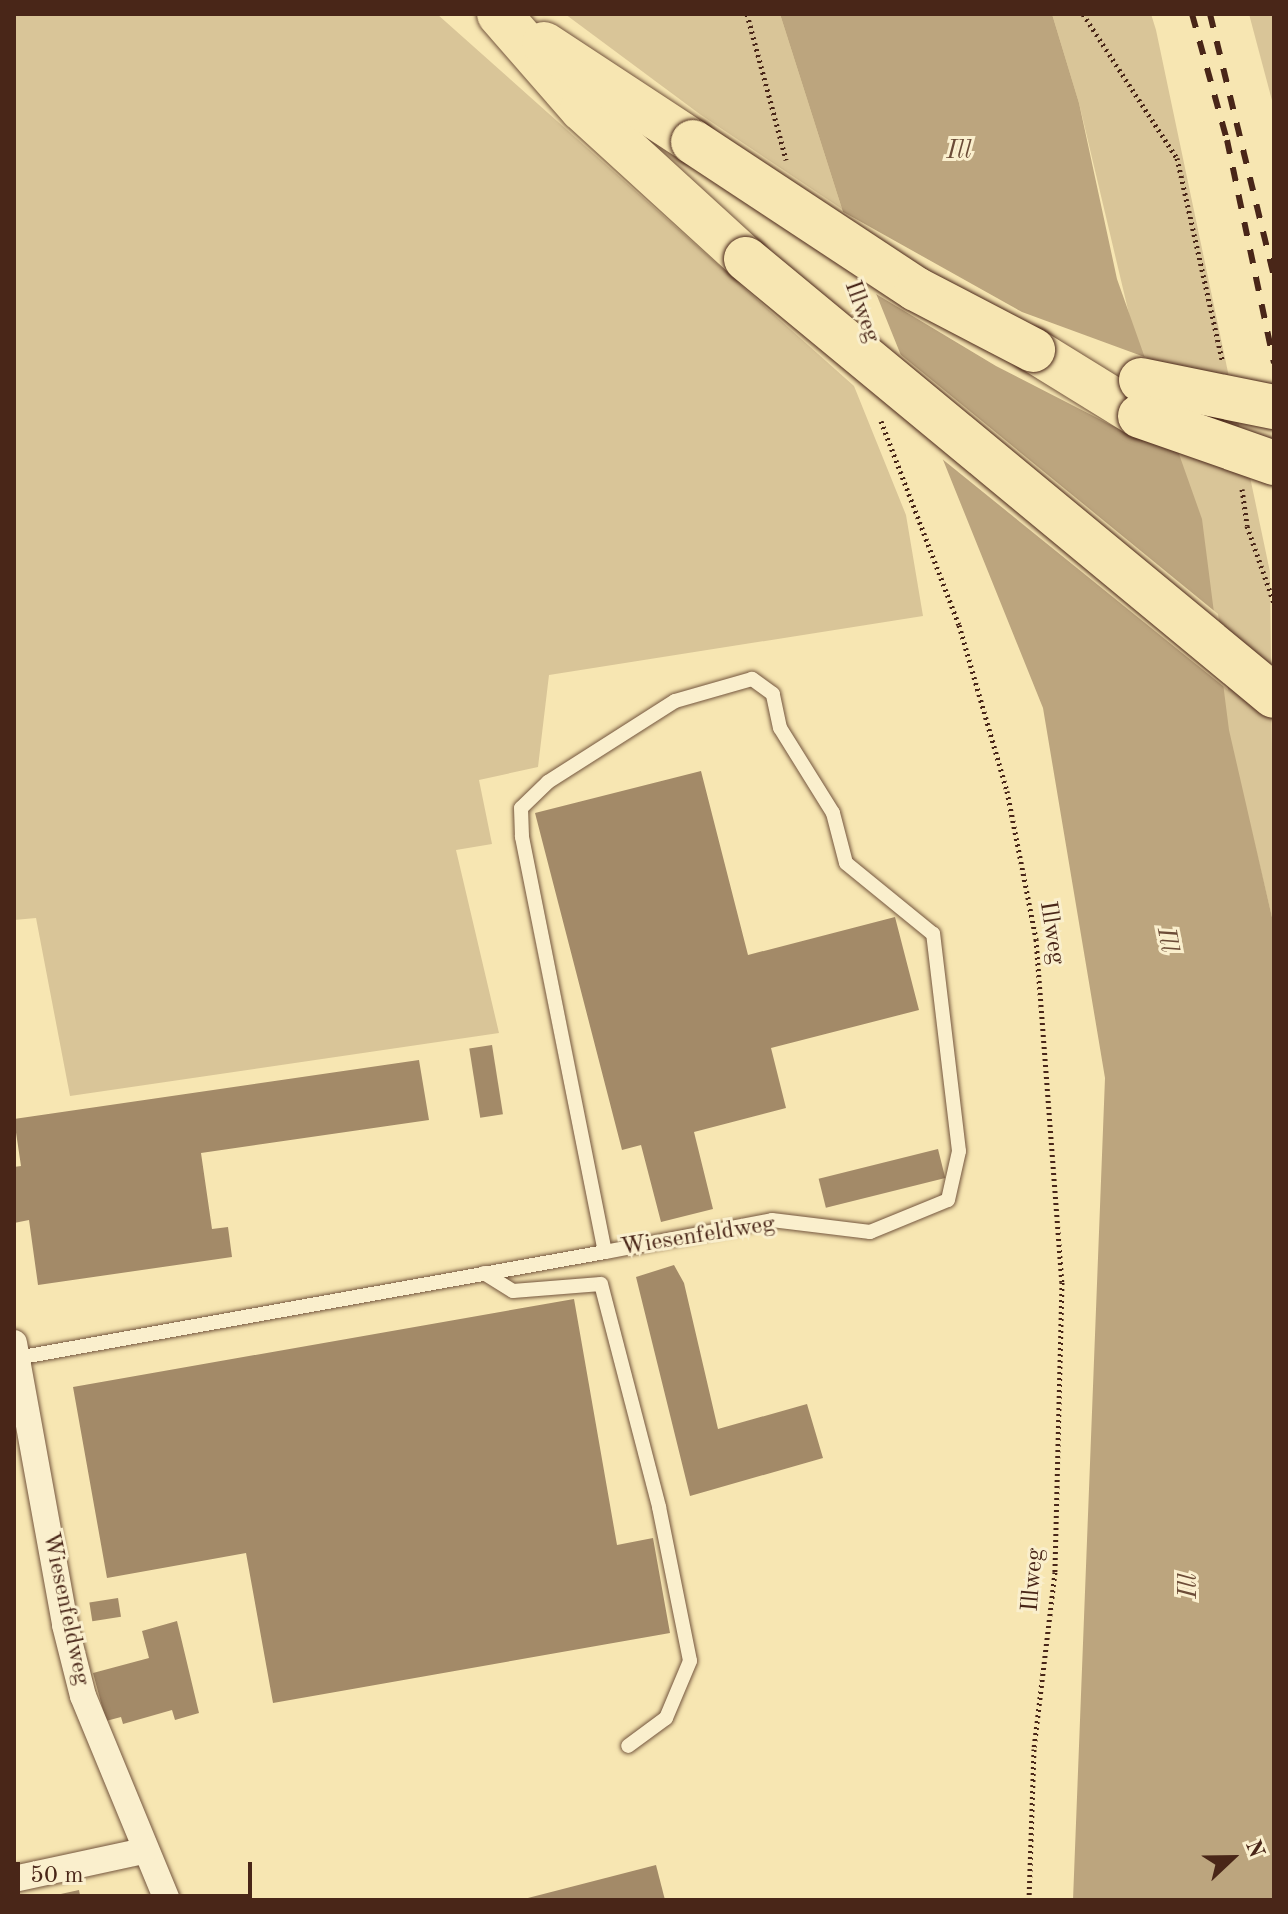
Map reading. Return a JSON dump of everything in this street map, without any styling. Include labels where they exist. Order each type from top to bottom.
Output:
[{"type":"highway","points":[[501,15],[916,289],[1033,350],[1140,416],[1258,472]]},
{"type":"highway","points":[[501,15],[582,109],[746,259],[1274,696]]},
{"type":"highway","points":[[1033,350],[1172,387],[1274,407]]},
{"type":"street","name":"Wiesenfeldweg","points":[[16,1351],[68,1639],[83,1696],[144,1851],[167,1900]]},
{"type":"street","points":[[14,1879],[144,1851]]},
{"type":"lane","name":"Wiesenfeldweg","points":[[16,1351],[484,1273],[605,1252],[772,1220],[870,1232],[948,1200],[959,1151],[933,934],[846,863],[833,813],[780,728],[773,694],[752,679],[675,701],[548,782],[521,808],[522,837],[605,1252]]},
{"type":"lane","points":[[484,1273],[513,1291],[601,1284],[659,1507],[690,1661],[666,1718],[628,1746]]},
{"type":"path","points":[[747,14],[789,165]]},
{"type":"path","points":[[1083,14],[1177,158],[1225,374]]},
{"type":"path","name":"Illweg","points":[[880,419],[959,625],[1007,791],[1039,969],[1062,1282],[1055,1572],[1034,1749],[1029,1900]]},
{"type":"path","points":[[1258,472],[1247,526],[1274,603]]},
{"type":"shaded area","points":[[14,14],[437,14],[854,386],[906,515],[923,616],[549,675],[538,767],[479,780],[492,844],[456,850],[499,1033],[70,1096],[36,918],[14,920]]},
{"type":"shaded area","points":[[565,14],[780,14],[842,209],[701,115]]},
{"type":"shaded area","points":[[1052,14],[1151,14],[1156,30],[1270,572],[1274,926],[1079,103]]},
{"type":"shaded area","points":[[1249,14],[1274,14],[1274,108]]},
{"type":"water","name":"Ill","points":[[780,14],[1052,14],[1079,103],[1117,279],[1202,519],[1229,730],[1274,926],[1274,1900],[1073,1900],[1105,1078],[1043,708],[842,209]]},
{"type":"pier","points":[[838,209],[1022,312],[1150,359],[1184,454],[1109,424],[996,366],[871,291]]},
{"type":"pier","points":[[895,350],[1218,614],[1228,690],[936,454]]},
{"type":"building","points":[[701,771],[748,955],[895,917],[919,1010],[771,1048],[786,1108],[694,1132],[713,1209],[661,1222],[641,1145],[622,1150],[535,813]]},
{"type":"building","points":[[492,1045],[503,1114],[480,1118],[469,1049]]},
{"type":"building","points":[[419,1060],[429,1120],[201,1153],[212,1229],[228,1227],[232,1257],[38,1285],[29,1220],[14,1223],[14,1167],[21,1166],[14,1119]]},
{"type":"building","points":[[938,1149],[945,1178],[826,1208],[819,1179]]},
{"type":"building","points":[[674,1265],[684,1283],[718,1429],[807,1404],[823,1458],[690,1496],[636,1277]]},
{"type":"building","points":[[574,1299],[617,1545],[653,1538],[670,1633],[273,1703],[246,1553],[107,1578],[73,1387]]},
{"type":"building","points":[[118,1598],[121,1617],[92,1621],[89,1603]]},
{"type":"building","points":[[177,1621],[199,1713],[175,1720],[172,1710],[123,1724],[121,1717],[106,1721],[93,1673],[149,1658],[142,1631]]},
{"type":"building","points":[[656,1865],[665,1900],[524,1900],[524,1899]]},
{"type":"building","points":[[79,1890],[81,1900],[38,1900],[38,1899]]},
{"type":"railway","points":[[1192,14],[1227,140],[1274,363]]},
{"type":"railway","points":[[1210,14],[1274,277]]}]
